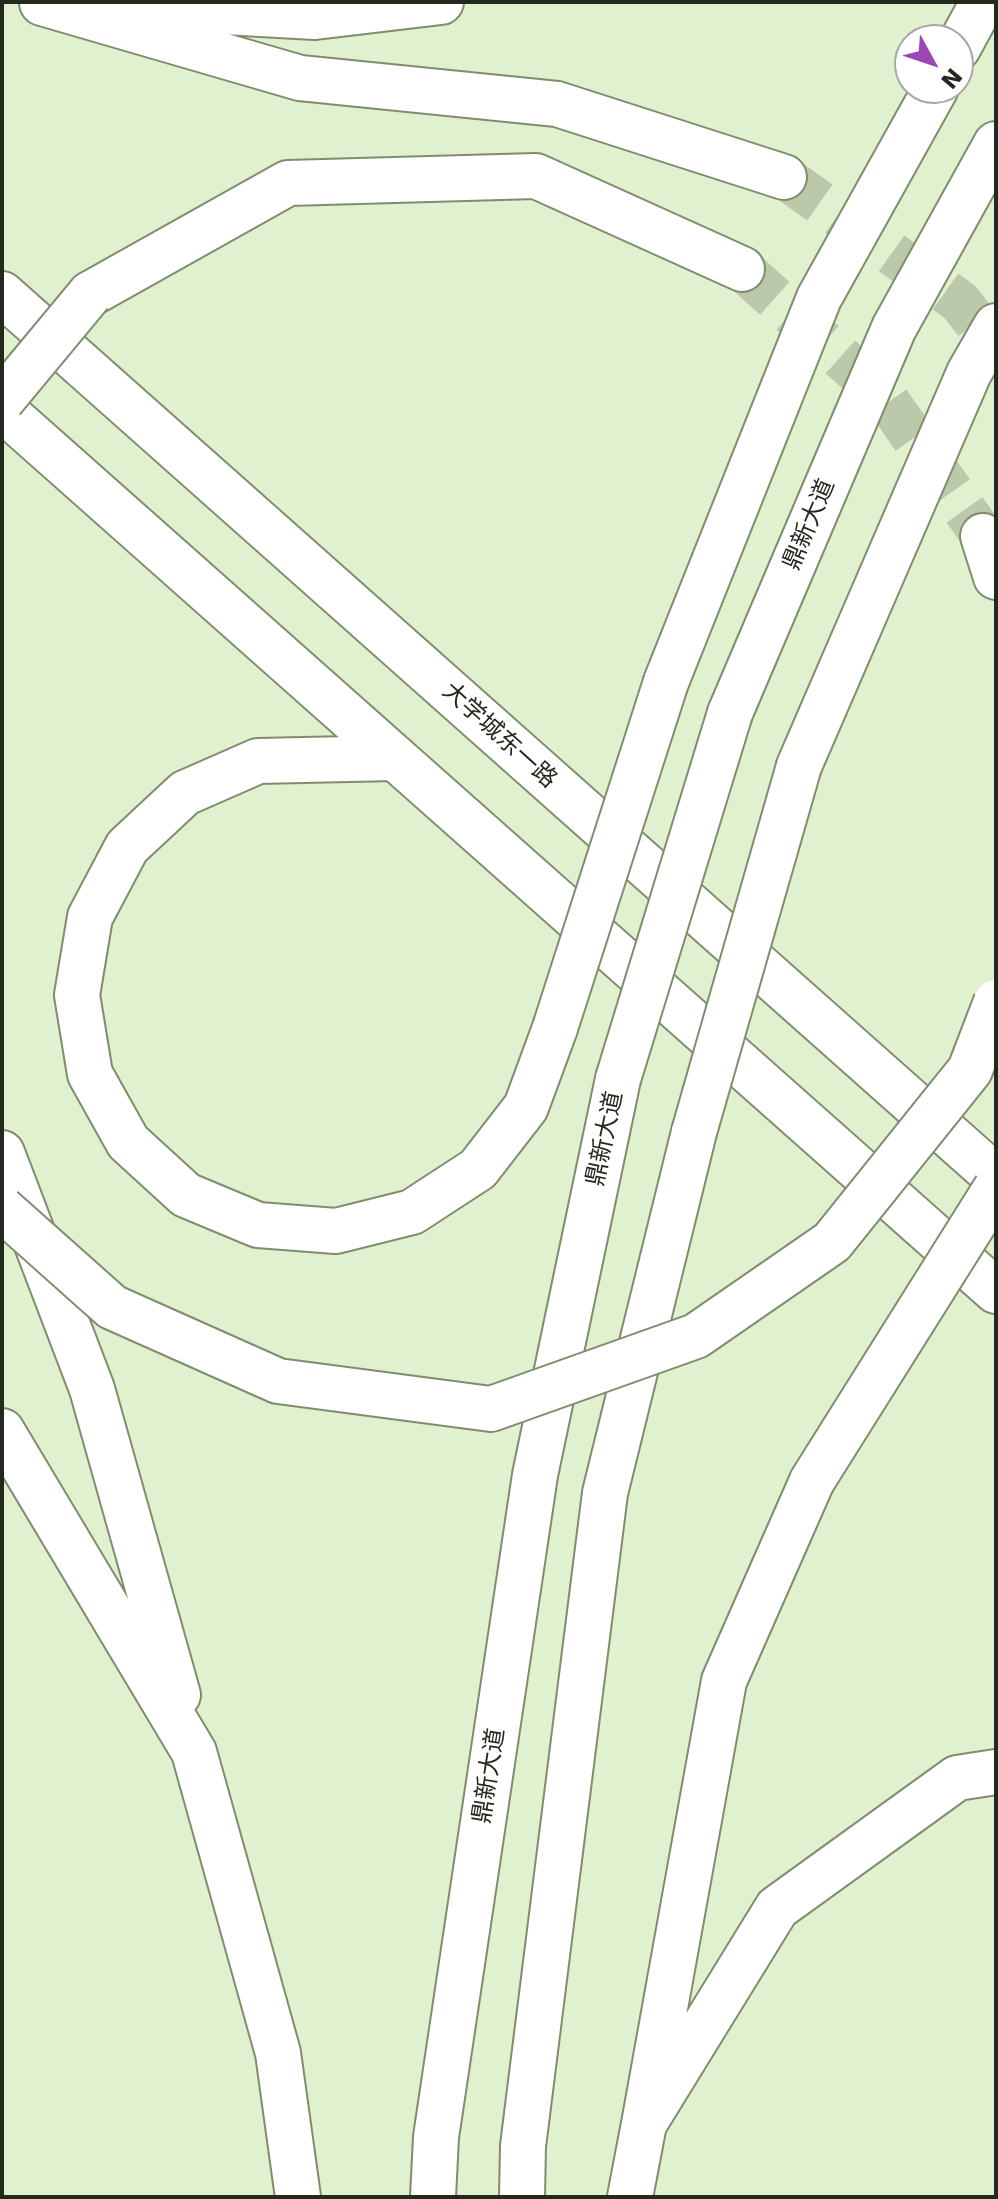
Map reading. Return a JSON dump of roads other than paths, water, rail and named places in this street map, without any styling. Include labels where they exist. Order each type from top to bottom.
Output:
[{"type":"main road","points":[[41,2],[315,17],[441,2]]},
{"type":"main road","points":[[41,2],[300,78],[557,104],[784,177]]},
{"type":"main road","points":[[971,24],[983,2]]},
{"type":"main road","points":[[395,758],[258,761],[185,793],[127,847],[90,917],[77,995],[90,1074],[128,1142],[186,1195],[258,1225],[336,1231],[412,1212],[478,1169],[526,1107],[555,1028],[666,682],[819,298],[927,104]]},
{"type":"main road","name":"鼎新大道","points":[[433,2197],[436,2137],[535,1475],[618,1079],[730,713],[894,328],[996,144]]},
{"type":"main road","points":[[2,400],[90,294],[288,183],[536,176],[742,269]]},
{"type":"main road","name":"大学城东一路","points":[[2,294],[996,1177]]},
{"type":"main road","points":[[522,2197],[523,2146],[605,1493],[694,1132],[799,766],[969,373],[996,326]]},
{"type":"main road","points":[[2,409],[996,1291]]},
{"type":"main road","points":[[983,536],[996,577]]},
{"type":"main road","points":[[2,1209],[112,1307],[278,1381],[491,1409],[696,1336],[832,1242],[970,1070],[996,1002]]},
{"type":"main road","points":[[2,1153],[92,1389],[278,2053],[298,2197]]},
{"type":"main road","points":[[630,2197],[724,1681],[812,1481],[996,1188]]},
{"type":"main road","points":[[2,1431],[194,1752]]},
{"type":"main road","points":[[644,2124],[777,1908],[957,1778],[996,1772]]},
{"type":"tunnel","points":[[784,177],[960,302],[996,349]]},
{"type":"tunnel","points":[[742,269],[884,396],[983,536]]}]
